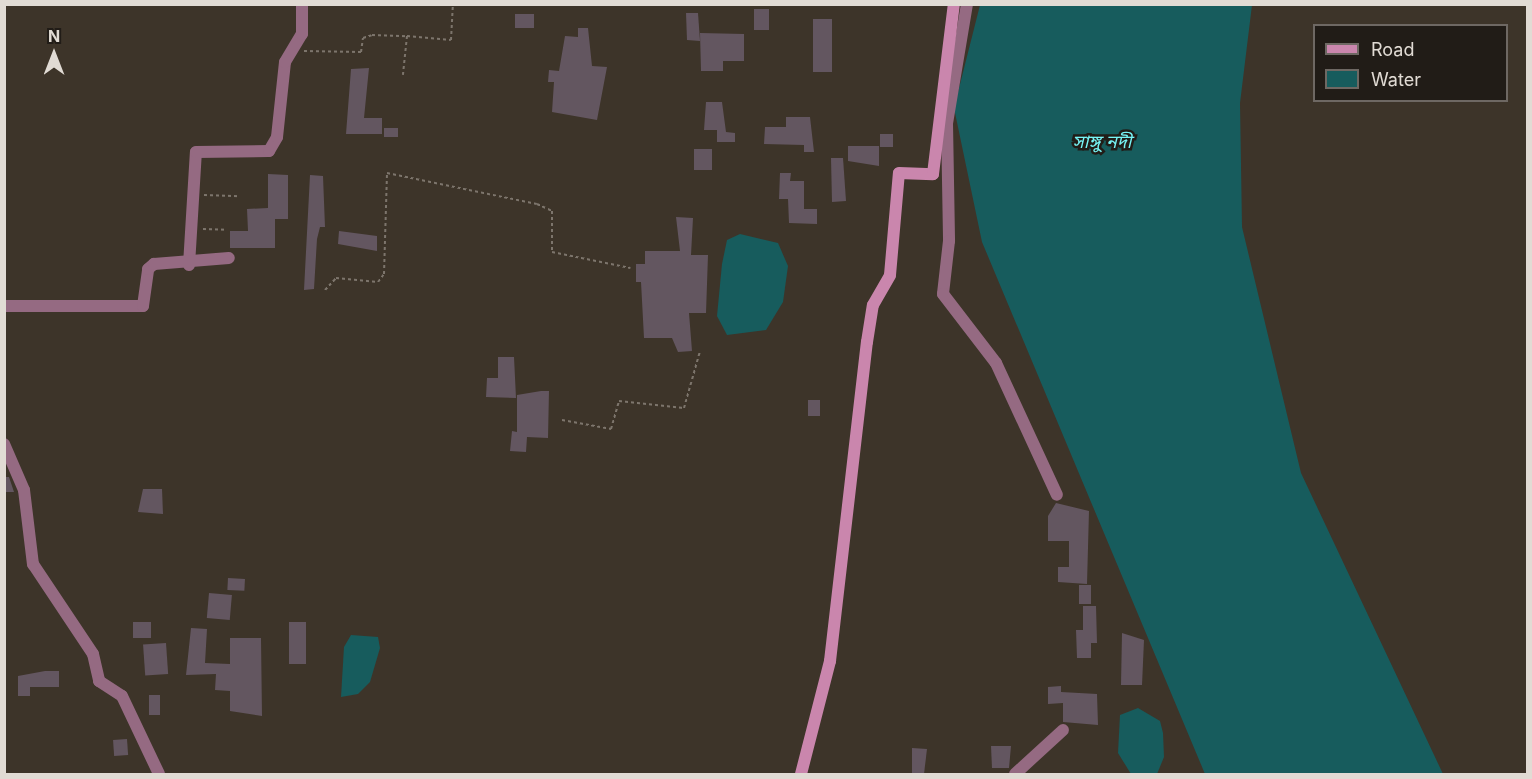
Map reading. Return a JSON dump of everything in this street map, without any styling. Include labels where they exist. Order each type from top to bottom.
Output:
[{"type":"main road","points":[[801,774],[830,661],[873,305],[890,275],[899,173],[933,174],[954,4]]},
{"type":"street","points":[[189,265],[196,152],[269,151],[277,137],[285,62],[295,51],[302,4]]},
{"type":"street","points":[[967,4],[947,123],[949,241],[943,294],[996,363],[1057,495]]},
{"type":"street","points":[[4,306],[142,306],[148,269],[229,258]]},
{"type":"street","points":[[4,444],[24,490],[33,564],[93,654],[99,681],[122,696],[159,774]]},
{"type":"street","points":[[1015,774],[1063,730]]},
{"type":"path","points":[[295,51],[361,52],[363,38],[372,34],[451,40],[453,4]]},
{"type":"path","points":[[403,75],[406,36]]},
{"type":"path","points":[[325,290],[336,278],[378,282],[384,274],[387,173],[537,204],[552,211],[552,252],[630,268]]},
{"type":"path","points":[[193,199],[240,196]]},
{"type":"path","points":[[191,229],[227,230]]},
{"type":"path","points":[[562,420],[611,429],[619,401],[684,408],[700,351]]},
{"type":"water","name":"সাঙ্গু নদী","points":[[980,5],[1252,5],[1240,103],[1242,227],[1301,473],[1443,774],[1205,774],[982,242],[954,108]]},
{"type":"water","points":[[740,234],[778,243],[788,266],[783,302],[766,330],[727,335],[717,316],[722,264],[727,240]]},
{"type":"water","points":[[351,635],[378,637],[380,648],[370,682],[358,694],[341,697],[344,647]]},
{"type":"water","points":[[1138,708],[1160,721],[1164,757],[1157,774],[1131,774],[1118,753],[1120,715]]},
{"type":"building","points":[[754,9],[769,9],[769,30],[754,30]]},
{"type":"building","points":[[686,13],[698,13],[700,41],[687,40]]},
{"type":"building","points":[[515,14],[534,14],[534,28],[515,28]]},
{"type":"building","points":[[813,19],[832,19],[832,72],[813,72]]},
{"type":"building","points":[[578,28],[588,28],[592,66],[607,67],[597,120],[552,112],[554,82],[548,82],[549,70],[559,71],[565,36],[578,37]]},
{"type":"building","points":[[700,33],[744,34],[744,61],[723,61],[723,71],[701,71]]},
{"type":"building","points":[[369,68],[364,118],[382,118],[382,134],[346,134],[351,69]]},
{"type":"building","points":[[706,102],[722,102],[726,132],[735,133],[735,142],[717,142],[717,130],[704,130]]},
{"type":"building","points":[[786,117],[810,117],[814,152],[804,152],[804,145],[764,144],[765,127],[786,127]]},
{"type":"building","points":[[384,128],[398,128],[398,137],[384,137]]},
{"type":"building","points":[[880,134],[893,134],[893,147],[880,147]]},
{"type":"building","points":[[848,146],[879,146],[879,166],[848,161]]},
{"type":"building","points":[[694,149],[712,149],[712,170],[694,170]]},
{"type":"building","points":[[831,158],[843,158],[846,201],[832,202]]},
{"type":"building","points":[[780,173],[791,173],[790,181],[804,181],[804,209],[817,209],[817,224],[789,223],[788,199],[779,199]]},
{"type":"building","points":[[268,174],[288,175],[288,219],[275,219],[275,248],[230,248],[230,231],[248,231],[247,209],[268,208]]},
{"type":"building","points":[[310,175],[323,176],[325,227],[320,227],[317,239],[314,289],[304,290]]},
{"type":"building","points":[[676,217],[693,218],[691,255],[708,255],[706,313],[689,313],[692,351],[678,352],[672,338],[644,338],[641,282],[636,282],[636,264],[645,264],[645,251],[680,251]]},
{"type":"building","points":[[339,231],[377,236],[377,251],[338,244]]},
{"type":"building","points":[[498,357],[514,357],[516,398],[486,397],[487,378],[498,378]]},
{"type":"building","points":[[549,391],[548,438],[527,437],[526,452],[510,451],[512,431],[517,432],[517,395]]},
{"type":"building","points":[[808,400],[820,400],[820,416],[808,416]]},
{"type":"building","points":[[4,477],[9,477],[14,492],[4,492]]},
{"type":"building","points":[[143,489],[162,489],[163,514],[138,512]]},
{"type":"building","points":[[1056,503],[1089,511],[1087,584],[1058,582],[1058,567],[1069,567],[1069,541],[1048,541],[1048,516]]},
{"type":"building","points":[[228,578],[245,579],[244,591],[227,590]]},
{"type":"building","points":[[1079,585],[1091,585],[1091,604],[1079,604]]},
{"type":"building","points":[[209,593],[232,595],[230,620],[207,618]]},
{"type":"building","points":[[1083,606],[1096,606],[1097,643],[1091,643],[1091,658],[1077,658],[1076,630],[1083,630]]},
{"type":"building","points":[[133,622],[151,622],[151,638],[133,638]]},
{"type":"building","points":[[289,622],[306,622],[306,664],[289,664]]},
{"type":"building","points":[[191,628],[207,629],[205,663],[230,664],[230,638],[261,638],[262,716],[230,711],[230,691],[215,690],[216,674],[186,675]]},
{"type":"building","points":[[1122,633],[1144,640],[1142,685],[1121,685]]},
{"type":"building","points":[[166,643],[168,674],[145,676],[143,645]]},
{"type":"building","points":[[59,671],[59,687],[30,687],[30,696],[18,696],[18,676]]},
{"type":"building","points":[[1061,686],[1061,692],[1097,694],[1098,725],[1063,722],[1063,703],[1048,704],[1048,687]]},
{"type":"building","points":[[149,695],[160,695],[160,715],[149,715]]},
{"type":"building","points":[[127,739],[128,755],[114,756],[113,740]]},
{"type":"building","points":[[991,746],[1011,746],[1009,768],[992,768]]},
{"type":"building","points":[[912,748],[927,749],[924,774],[912,774]]}]
